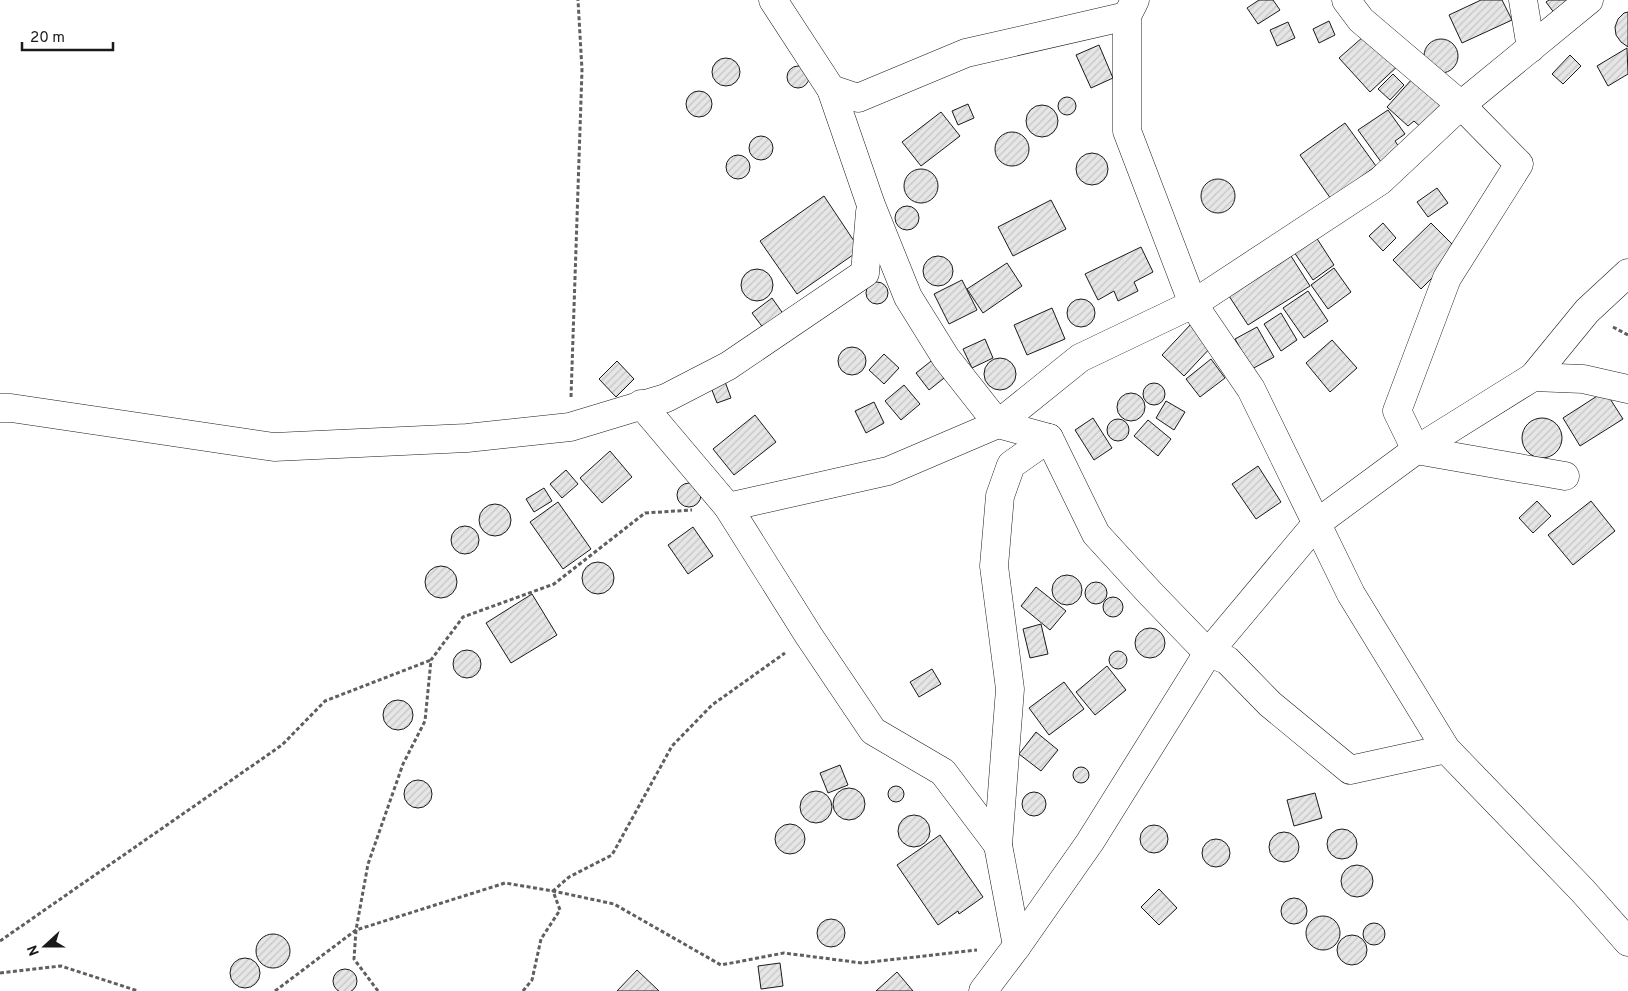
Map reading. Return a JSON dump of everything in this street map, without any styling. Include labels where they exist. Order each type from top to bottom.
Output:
[{"type":"street","points":[[773,0],[831,89],[871,205],[908,297],[946,358],[998,424],[1049,438],[1096,534],[1208,653],[1227,660],[1270,704],[1350,770],[1446,749]]},
{"type":"street","points":[[1346,0],[1361,20],[1461,105],[1519,164],[1447,278],[1396,411],[1416,450]]},
{"type":"street","points":[[1523,0],[1531,48]]},
{"type":"street","points":[[728,507],[888,471],[998,424],[1080,358],[1193,304],[1380,181],[1461,105],[1588,0]]},
{"type":"street","points":[[831,89],[858,98],[966,53],[1131,8],[1127,132],[1193,304],[1251,389],[1351,594],[1446,749],[1583,890],[1628,942]]},
{"type":"street","points":[[0,408],[20,409],[274,447],[467,438],[570,427],[666,398],[728,366],[865,273],[871,205]]},
{"type":"street","points":[[983,991],[1090,842],[1208,653],[1317,523],[1416,450],[1533,377],[1587,311],[1628,273]]},
{"type":"street","points":[[1533,377],[1583,379],[1628,389]]},
{"type":"street","points":[[642,404],[728,507],[809,636],[873,732],[944,772],[998,845]]},
{"type":"street","points":[[1017,946],[998,845],[1010,690],[994,566],[1000,496],[1011,464],[1049,438]]},
{"type":"street","points":[[1416,450],[1565,476]]},
{"type":"path","points":[[570,427],[582,70],[578,0]]},
{"type":"path","points":[[0,941],[282,745],[325,702],[431,660],[464,617],[554,584],[645,513],[728,507]]},
{"type":"path","points":[[553,891],[569,877],[612,855],[672,746],[712,705],[809,636]]},
{"type":"path","points":[[378,991],[354,959],[356,930],[368,864],[403,764],[425,721],[431,660]]},
{"type":"path","points":[[275,991],[356,930],[505,883],[614,904],[720,966],[784,953],[862,963],[1017,946]]},
{"type":"path","points":[[523,991],[532,980],[541,939],[560,910],[553,891]]},
{"type":"path","points":[[0,973],[61,966],[138,991]]},
{"type":"building","points":[[1259,0],[1273,0],[1280,10],[1258,24],[1247,8]]},
{"type":"building","points":[[1481,0],[1502,0],[1512,20],[1462,43],[1449,15]]},
{"type":"building","points":[[1549,0],[1568,0],[1555,14],[1546,2]]},
{"type":"building","points":[[1628,12],[1628,47],[1616,35],[1615,27],[1618,19]]},
{"type":"building","points":[[1329,21],[1335,35],[1319,43],[1313,29]]},
{"type":"building","points":[[1288,22],[1295,38],[1277,46],[1270,30]]},
{"type":"building","points":[[1371,30],[1401,63],[1370,92],[1339,58]]},
{"type":"building","points":[[1441,39],[1448,40],[1453,44],[1457,49],[1457,63],[1453,68],[1448,72],[1441,73],[1434,72],[1429,68],[1425,63],[1424,56],[1425,49],[1429,44],[1434,40]]},
{"type":"building","points":[[1099,45],[1113,78],[1091,88],[1076,55]]},
{"type":"building","points":[[1627,48],[1628,74],[1608,86],[1597,66]]},
{"type":"building","points":[[1570,55],[1581,66],[1563,84],[1552,74]]},
{"type":"building","points":[[726,58],[736,62],[740,72],[736,82],[726,86],[716,82],[712,72],[716,62]]},
{"type":"building","points":[[798,66],[806,69],[809,77],[806,85],[798,88],[790,85],[787,77],[790,69]]},
{"type":"building","points":[[1393,74],[1404,85],[1390,100],[1378,89]]},
{"type":"building","points":[[1412,79],[1443,108],[1424,130],[1414,121],[1408,126],[1387,107]]},
{"type":"building","points":[[699,91],[708,95],[712,104],[708,113],[699,117],[690,113],[686,104],[690,95]]},
{"type":"building","points":[[1067,97],[1073,100],[1076,106],[1073,112],[1067,115],[1061,112],[1058,106],[1061,100]]},
{"type":"building","points":[[968,104],[974,118],[958,125],[952,111]]},
{"type":"building","points":[[1042,105],[1048,106],[1053,110],[1057,115],[1057,127],[1053,132],[1048,136],[1042,137],[1036,136],[1031,132],[1027,127],[1026,121],[1027,115],[1031,110],[1036,106]]},
{"type":"building","points":[[1388,110],[1405,134],[1395,141],[1403,153],[1384,166],[1358,130]]},
{"type":"building","points":[[941,112],[960,136],[921,166],[902,142]]},
{"type":"building","points":[[1345,123],[1376,166],[1331,199],[1300,155]]},
{"type":"building","points":[[1012,132],[1019,133],[1024,137],[1028,142],[1028,156],[1024,161],[1019,165],[1012,166],[1005,165],[1000,161],[996,156],[995,149],[996,142],[1000,137],[1005,133]]},
{"type":"building","points":[[761,136],[766,137],[772,143],[772,153],[766,159],[761,160],[756,159],[750,153],[749,148],[750,143],[756,137]]},
{"type":"building","points":[[1092,153],[1098,154],[1103,158],[1107,163],[1107,175],[1103,180],[1098,184],[1092,185],[1086,184],[1081,180],[1077,175],[1076,169],[1077,163],[1081,158],[1086,154]]},
{"type":"building","points":[[738,155],[746,159],[750,167],[746,175],[738,179],[730,175],[726,167],[730,159]]},
{"type":"building","points":[[921,169],[933,174],[938,186],[933,198],[921,203],[909,198],[904,186],[909,174]]},
{"type":"building","points":[[1218,179],[1225,180],[1230,184],[1234,189],[1234,203],[1230,208],[1225,212],[1218,213],[1211,212],[1206,208],[1202,203],[1201,196],[1202,189],[1206,184],[1211,180]]},
{"type":"building","points":[[1437,188],[1448,203],[1428,217],[1417,202]]},
{"type":"building","points":[[824,196],[860,250],[797,294],[760,241]]},
{"type":"building","points":[[1051,200],[1066,229],[1013,256],[998,227]]},
{"type":"building","points":[[907,206],[912,207],[918,213],[918,223],[912,229],[907,230],[902,229],[896,223],[895,218],[896,213],[902,207]]},
{"type":"building","points":[[1383,223],[1396,238],[1383,251],[1369,236]]},
{"type":"building","points":[[1431,223],[1459,251],[1421,289],[1393,260]]},
{"type":"building","points":[[1316,237],[1334,265],[1313,280],[1294,252]]},
{"type":"building","points":[[1141,247],[1153,272],[1134,282],[1138,291],[1118,301],[1114,291],[1098,300],[1085,274]]},
{"type":"building","points":[[938,256],[949,260],[953,271],[949,282],[938,286],[927,282],[923,271],[927,260]]},
{"type":"building","points":[[1291,256],[1310,286],[1248,325],[1229,296]]},
{"type":"building","points":[[1007,263],[1022,286],[983,313],[967,289]]},
{"type":"building","points":[[1334,268],[1351,292],[1328,309],[1311,285]]},
{"type":"building","points":[[757,269],[769,273],[773,285],[769,297],[757,301],[745,297],[741,285],[745,273]]},
{"type":"building","points":[[962,280],[977,310],[949,324],[934,294]]},
{"type":"building","points":[[877,282],[885,285],[888,293],[885,301],[877,304],[869,301],[866,293],[869,285]]},
{"type":"building","points":[[1308,291],[1328,321],[1304,338],[1283,308]]},
{"type":"building","points":[[772,298],[784,315],[764,329],[752,313]]},
{"type":"building","points":[[1081,299],[1091,303],[1095,313],[1091,323],[1081,327],[1071,323],[1067,313],[1071,303]]},
{"type":"building","points":[[1052,308],[1065,339],[1027,355],[1014,325]]},
{"type":"building","points":[[1281,313],[1297,340],[1281,351],[1264,324]]},
{"type":"building","points":[[1191,324],[1213,345],[1184,376],[1162,355]]},
{"type":"building","points":[[1257,327],[1274,357],[1252,369],[1235,339]]},
{"type":"building","points":[[985,339],[993,358],[972,368],[963,349]]},
{"type":"building","points":[[1332,340],[1357,368],[1330,392],[1306,363]]},
{"type":"building","points":[[852,347],[862,351],[866,361],[862,371],[852,375],[842,371],[838,361],[842,351]]},
{"type":"building","points":[[884,354],[899,368],[884,384],[869,370]]},
{"type":"building","points":[[935,358],[948,375],[929,390],[916,373]]},
{"type":"building","points":[[1000,358],[1006,359],[1011,363],[1015,368],[1015,380],[1011,385],[1006,389],[1000,390],[994,389],[989,385],[985,380],[984,374],[985,368],[989,363],[994,359]]},
{"type":"building","points":[[1211,359],[1225,378],[1200,397],[1186,379]]},
{"type":"building","points":[[617,361],[634,379],[616,397],[599,379]]},
{"type":"building","points":[[724,379],[731,398],[717,403],[710,385]]},
{"type":"building","points":[[1154,383],[1162,386],[1165,394],[1162,402],[1154,405],[1146,402],[1143,394],[1146,386]]},
{"type":"building","points":[[904,385],[920,404],[901,420],[885,401]]},
{"type":"building","points":[[1605,391],[1623,419],[1580,446],[1563,418]]},
{"type":"building","points":[[1131,393],[1141,397],[1145,407],[1141,417],[1131,421],[1121,417],[1117,407],[1121,397]]},
{"type":"building","points":[[1166,401],[1185,412],[1174,430],[1156,418]]},
{"type":"building","points":[[874,402],[884,423],[866,433],[855,411]]},
{"type":"building","points":[[755,415],[776,442],[734,475],[713,449]]},
{"type":"building","points":[[1093,418],[1112,448],[1094,460],[1075,430]]},
{"type":"building","points":[[1542,418],[1556,424],[1562,438],[1556,452],[1542,458],[1528,452],[1522,438],[1528,424]]},
{"type":"building","points":[[1118,419],[1126,422],[1129,430],[1126,438],[1118,441],[1110,438],[1107,430],[1110,422]]},
{"type":"building","points":[[1148,420],[1171,439],[1158,456],[1134,436]]},
{"type":"building","points":[[610,451],[632,477],[602,503],[580,478]]},
{"type":"building","points":[[1258,466],[1281,502],[1256,519],[1232,484]]},
{"type":"building","points":[[566,470],[578,484],[562,498],[550,484]]},
{"type":"building","points":[[689,483],[694,484],[700,490],[700,500],[694,506],[689,507],[684,506],[678,500],[677,495],[678,490],[684,484]]},
{"type":"building","points":[[544,488],[552,501],[534,512],[526,499]]},
{"type":"building","points":[[1537,501],[1551,516],[1533,533],[1519,518]]},
{"type":"building","points":[[1591,501],[1615,531],[1573,565],[1548,535]]},
{"type":"building","points":[[558,502],[591,549],[563,569],[530,522]]},
{"type":"building","points":[[495,504],[501,505],[506,509],[510,514],[510,526],[506,531],[501,535],[495,536],[489,535],[484,531],[480,526],[479,520],[480,514],[484,509],[489,505]]},
{"type":"building","points":[[465,526],[475,530],[479,540],[475,550],[465,554],[455,550],[451,540],[455,530]]},
{"type":"building","points":[[693,527],[713,556],[688,574],[668,545]]},
{"type":"building","points":[[598,562],[604,563],[609,567],[613,572],[613,584],[609,589],[604,593],[598,594],[592,593],[587,589],[583,584],[582,578],[583,572],[587,567],[592,563]]},
{"type":"building","points":[[441,566],[447,567],[452,571],[456,576],[456,588],[452,593],[447,597],[441,598],[435,597],[430,593],[426,588],[425,582],[426,576],[430,571],[435,567]]},
{"type":"building","points":[[1067,575],[1078,579],[1082,590],[1078,601],[1067,605],[1056,601],[1052,590],[1056,579]]},
{"type":"building","points":[[1096,582],[1104,585],[1107,593],[1104,601],[1096,604],[1088,601],[1085,593],[1088,585]]},
{"type":"building","points":[[1036,587],[1066,611],[1050,630],[1021,606]]},
{"type":"building","points":[[532,594],[557,635],[511,663],[486,623]]},
{"type":"building","points":[[1113,597],[1120,600],[1123,607],[1120,614],[1113,617],[1106,614],[1103,607],[1106,600]]},
{"type":"building","points":[[1041,624],[1048,654],[1030,658],[1023,629]]},
{"type":"building","points":[[1150,628],[1161,632],[1165,643],[1161,654],[1150,658],[1139,654],[1135,643],[1139,632]]},
{"type":"building","points":[[467,650],[477,654],[481,664],[477,674],[467,678],[457,674],[453,664],[457,654]]},
{"type":"building","points":[[1114,651],[1122,651],[1127,656],[1125,667],[1114,669],[1109,664],[1109,656]]},
{"type":"building","points":[[1107,666],[1126,690],[1095,715],[1076,692]]},
{"type":"building","points":[[932,669],[941,684],[919,697],[910,682]]},
{"type":"building","points":[[1064,682],[1084,709],[1049,735],[1029,708]]},
{"type":"building","points":[[398,700],[409,704],[413,715],[409,726],[398,730],[387,726],[383,715],[387,704]]},
{"type":"building","points":[[1036,732],[1058,750],[1041,771],[1019,754]]},
{"type":"building","points":[[840,765],[848,785],[828,793],[820,773]]},
{"type":"building","points":[[1081,767],[1087,769],[1089,775],[1087,781],[1081,783],[1075,781],[1073,775],[1075,769]]},
{"type":"building","points":[[418,780],[428,784],[432,794],[428,804],[418,808],[408,804],[404,794],[408,784]]},
{"type":"building","points":[[896,786],[902,788],[904,794],[902,800],[896,802],[890,800],[888,794],[890,788]]},
{"type":"building","points":[[849,788],[860,793],[865,804],[860,815],[849,820],[838,815],[833,804],[838,793]]},
{"type":"building","points":[[816,791],[828,795],[832,807],[828,819],[816,823],[804,819],[800,807],[804,795]]},
{"type":"building","points":[[1034,792],[1043,795],[1046,804],[1043,813],[1034,816],[1025,813],[1022,804],[1025,795]]},
{"type":"building","points":[[1315,793],[1322,818],[1294,826],[1287,800]]},
{"type":"building","points":[[914,815],[920,816],[925,820],[929,825],[929,837],[925,842],[920,846],[914,847],[908,846],[903,842],[899,837],[898,831],[899,825],[903,820],[908,816]]},
{"type":"building","points":[[790,824],[796,825],[804,833],[804,845],[796,853],[790,854],[784,853],[776,845],[775,839],[776,833],[784,825]]},
{"type":"building","points":[[1154,825],[1164,829],[1168,839],[1164,849],[1154,853],[1144,849],[1140,839],[1144,829]]},
{"type":"building","points":[[1342,829],[1353,833],[1357,844],[1353,855],[1342,859],[1331,855],[1327,844],[1331,833]]},
{"type":"building","points":[[1284,832],[1295,836],[1299,847],[1295,858],[1284,862],[1273,858],[1269,847],[1273,836]]},
{"type":"building","points":[[940,835],[983,897],[959,914],[958,911],[938,925],[897,865]]},
{"type":"building","points":[[1216,839],[1226,843],[1230,853],[1226,863],[1216,867],[1206,863],[1202,853],[1206,843]]},
{"type":"building","points":[[1357,865],[1363,866],[1368,870],[1372,875],[1372,887],[1368,892],[1363,896],[1357,897],[1351,896],[1346,892],[1342,887],[1341,881],[1342,875],[1346,870],[1351,866]]},
{"type":"building","points":[[1159,889],[1177,908],[1159,925],[1141,907]]},
{"type":"building","points":[[1294,898],[1303,902],[1307,911],[1303,920],[1294,924],[1285,920],[1281,911],[1285,902]]},
{"type":"building","points":[[1323,916],[1335,921],[1340,933],[1335,945],[1323,950],[1311,945],[1306,933],[1311,921]]},
{"type":"building","points":[[831,919],[841,923],[845,933],[841,943],[831,947],[821,943],[817,933],[821,923]]},
{"type":"building","points":[[1374,923],[1382,926],[1385,934],[1382,942],[1374,945],[1366,942],[1363,934],[1366,926]]},
{"type":"building","points":[[273,934],[280,935],[285,939],[289,944],[289,958],[285,963],[280,967],[273,968],[266,967],[261,963],[257,958],[256,951],[257,944],[261,939],[266,935]]},
{"type":"building","points":[[1352,935],[1363,939],[1367,950],[1363,961],[1352,965],[1341,961],[1337,950],[1341,939]]},
{"type":"building","points":[[245,958],[256,962],[260,973],[256,984],[245,988],[234,984],[230,973],[234,962]]},
{"type":"building","points":[[780,963],[783,986],[761,989],[758,966]]},
{"type":"building","points":[[345,969],[353,973],[357,981],[353,989],[345,993],[337,989],[333,981],[337,973]]},
{"type":"building","points":[[637,970],[659,991],[617,991]]},
{"type":"building","points":[[897,972],[913,991],[876,991]]}]
